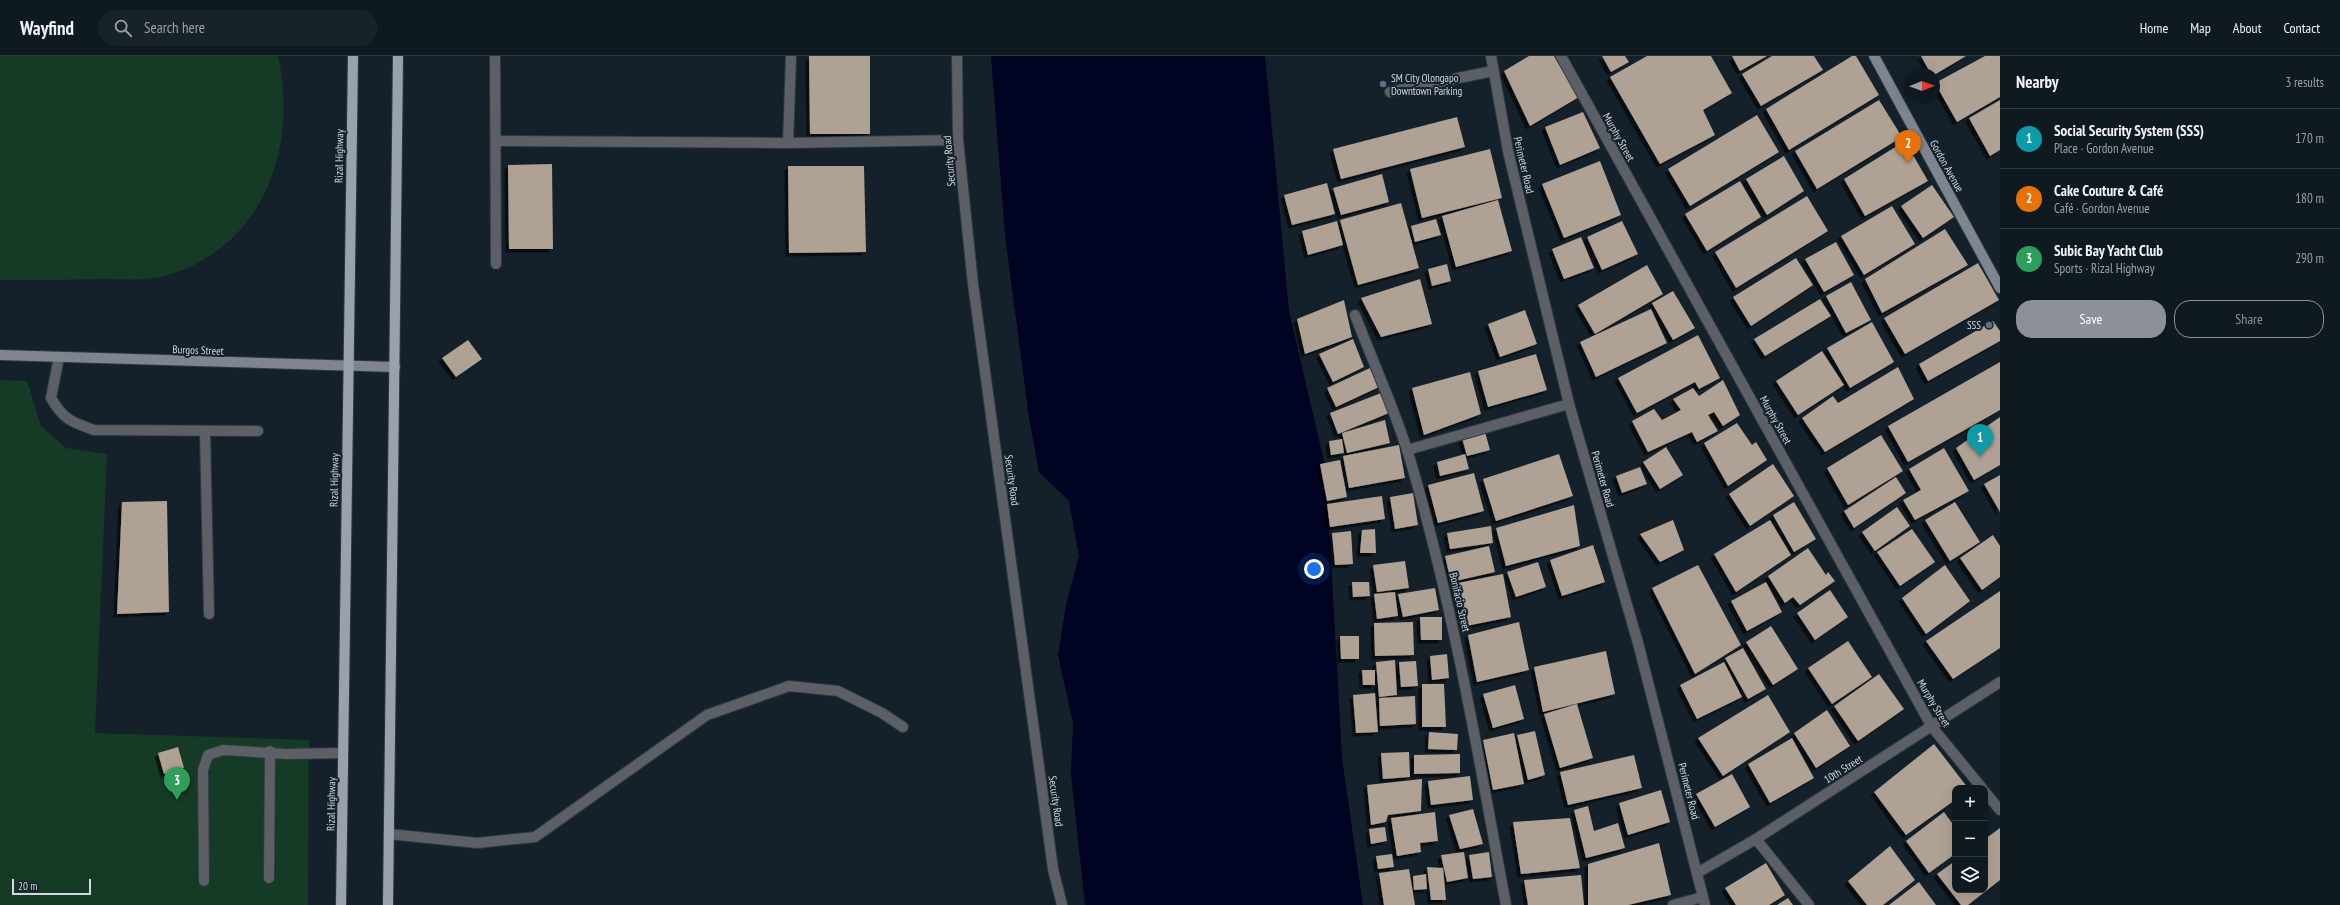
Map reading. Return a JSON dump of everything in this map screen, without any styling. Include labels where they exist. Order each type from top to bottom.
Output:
[{"type":"main road","name":"Rizal Highway","points":[[341,905],[353,56]]},
{"type":"main road","points":[[388,905],[398,56]]},
{"type":"main road","name":"Gordon Avenue","points":[[1874,56],[2000,288]]},
{"type":"main road","name":"Burgos Street","points":[[0,355],[348,367],[395,367]]},
{"type":"street","points":[[495,56],[496,264]]},
{"type":"street","points":[[788,143],[791,56]]},
{"type":"street","name":"Security Road","points":[[957,56],[958,140],[973,284],[1053,869],[1062,905]]},
{"type":"street","name":"Perimeter Road","points":[[1491,56],[1508,151],[1569,404],[1638,643],[1704,901]]},
{"type":"street","name":"Murphy Street","points":[[1561,56],[1932,727],[1980,785]]},
{"type":"street","points":[[1390,92],[1493,71]]},
{"type":"street","points":[[496,141],[788,143],[958,140]]},
{"type":"street","name":"Bonifacio Street","points":[[1355,315],[1414,471],[1453,621],[1506,905]]},
{"type":"street","points":[[59,357],[50,398],[60,414],[75,424],[94,430],[258,432]]},
{"type":"street","points":[[1407,450],[1569,404]]},
{"type":"street","points":[[205,431],[209,614]]},
{"type":"street","name":"10th Street","points":[[1697,873],[1756,839],[2000,682]]},
{"type":"street","points":[[388,834],[477,843],[535,837],[707,715],[789,686],[838,691],[882,713],[903,727]]},
{"type":"street","points":[[204,881],[203,770],[208,755],[223,750],[270,751],[287,754],[343,753]]},
{"type":"street","points":[[269,878],[270,751]]},
{"type":"street","points":[[1988,796],[2000,810]]},
{"type":"street","points":[[1756,839],[1809,905]]},
{"type":"street","points":[[1673,905],[1704,901]]},
{"type":"green space","points":[[0,56],[278,56],[283,91],[283,126],[277,159],[266,191],[249,219],[226,244],[198,263],[164,276],[149,279],[0,280]]},
{"type":"green space","points":[[0,380],[27,381],[41,426],[66,448],[107,454],[95,733],[309,740],[308,905],[0,905]]},
{"type":"water","points":[[991,56],[1265,56],[1289,311],[1326,470],[1342,758],[1363,905],[1085,905],[1071,774],[1073,723],[1058,655],[1066,605],[1079,556],[1069,501],[1039,472],[1029,418],[1005,235]]},
{"type":"building","points":[[809,56],[870,56],[870,134],[810,134]]},
{"type":"building","points":[[1529,56],[1554,56],[1579,97],[1530,126],[1504,71]]},
{"type":"building","points":[[1602,56],[1625,56],[1629,62],[1611,72]]},
{"type":"building","points":[[1647,56],[1711,56],[1732,93],[1703,110],[1715,135],[1660,164],[1610,77]]},
{"type":"building","points":[[1732,56],[1767,56],[1740,71]]},
{"type":"building","points":[[1772,56],[1814,56],[1823,70],[1761,106],[1742,74]]},
{"type":"building","points":[[1852,56],[1856,56],[1879,95],[1789,150],[1766,109]]},
{"type":"building","points":[[1921,56],[1966,56],[1940,71],[1940,68],[1928,68]]},
{"type":"building","points":[[1985,56],[2000,56],[2000,97],[1957,122],[1940,92],[1940,80]]},
{"type":"building","points":[[1879,100],[1902,137],[1817,189],[1795,151]]},
{"type":"building","points":[[2000,100],[2000,150],[1990,156],[1969,118]]},
{"type":"building","points":[[1583,112],[1600,148],[1560,165],[1545,127]]},
{"type":"building","points":[[1757,115],[1779,152],[1690,206],[1668,169]]},
{"type":"building","points":[[1457,117],[1465,147],[1341,179],[1333,149]]},
{"type":"building","points":[[1905,141],[1928,181],[1865,216],[1844,179]]},
{"type":"building","points":[[1490,149],[1502,198],[1422,218],[1410,169]]},
{"type":"building","points":[[1784,156],[1804,191],[1767,215],[1746,179]]},
{"type":"building","points":[[1600,161],[1621,215],[1564,238],[1542,184]]},
{"type":"building","points":[[552,164],[553,249],[509,249],[508,165]]},
{"type":"building","points":[[788,166],[864,166],[866,252],[789,253]]},
{"type":"building","points":[[1382,174],[1389,202],[1341,215],[1333,188]]},
{"type":"building","points":[[1740,181],[1761,217],[1707,251],[1685,214]]},
{"type":"building","points":[[1327,183],[1335,214],[1292,225],[1284,195]]},
{"type":"building","points":[[1932,185],[1954,217],[1923,238],[1901,206]]},
{"type":"building","points":[[1807,196],[1828,231],[1736,288],[1715,252]]},
{"type":"building","points":[[1498,200],[1512,251],[1456,267],[1442,216]]},
{"type":"building","points":[[1401,203],[1419,268],[1358,285],[1340,220]]},
{"type":"building","points":[[1892,206],[1915,244],[1864,275],[1841,236]]},
{"type":"building","points":[[1436,219],[1441,235],[1415,242],[1411,226]]},
{"type":"building","points":[[1337,221],[1343,245],[1308,255],[1302,231]]},
{"type":"building","points":[[1622,221],[1638,254],[1602,270],[1587,237]]},
{"type":"building","points":[[1945,229],[1968,265],[1882,313],[1865,279]]},
{"type":"building","points":[[1581,237],[1594,268],[1564,279],[1552,249]]},
{"type":"building","points":[[1836,242],[1854,275],[1824,292],[1805,259]]},
{"type":"building","points":[[1796,258],[1813,285],[1751,326],[1733,297]]},
{"type":"building","points":[[1978,263],[1999,300],[1905,354],[1884,318]]},
{"type":"building","points":[[1447,264],[1451,281],[1432,286],[1428,269]]},
{"type":"building","points":[[1647,265],[1663,294],[1595,334],[1578,305]]},
{"type":"building","points":[[1420,279],[1432,324],[1381,337],[1361,298]]},
{"type":"building","points":[[1851,282],[1871,320],[1846,333],[1826,296]]},
{"type":"building","points":[[1673,291],[1695,328],[1673,340],[1652,303]]},
{"type":"building","points":[[1820,299],[1831,316],[1765,356],[1754,339]]},
{"type":"building","points":[[1344,300],[1352,337],[1305,354],[1297,319]]},
{"type":"building","points":[[1651,309],[1667,343],[1596,377],[1580,342]]},
{"type":"building","points":[[1525,310],[1537,344],[1500,357],[1488,324]]},
{"type":"building","points":[[1993,321],[2000,331],[2000,341],[1928,381],[1919,364]]},
{"type":"building","points":[[1872,322],[1894,362],[1850,388],[1827,348]]},
{"type":"building","points":[[1698,335],[1720,378],[1699,389],[1695,382],[1637,413],[1618,378]]},
{"type":"building","points":[[1353,339],[1364,367],[1333,382],[1319,354]]},
{"type":"building","points":[[468,340],[482,359],[456,377],[442,358]]},
{"type":"building","points":[[1822,351],[1844,385],[1798,415],[1776,381]]},
{"type":"building","points":[[1536,354],[1547,390],[1488,407],[1478,371]]},
{"type":"building","points":[[2000,362],[2000,410],[1908,462],[1888,426]]},
{"type":"building","points":[[1898,367],[1914,399],[1825,452],[1802,418],[1833,396],[1838,403]]},
{"type":"building","points":[[1370,368],[1379,387],[1336,407],[1327,388]]},
{"type":"building","points":[[1470,372],[1481,414],[1424,435],[1412,388]]},
{"type":"building","points":[[1723,380],[1740,415],[1723,426],[1714,412],[1708,415],[1718,431],[1697,442],[1692,432],[1648,452],[1632,421],[1654,409],[1662,420],[1681,410],[1673,399],[1693,388],[1699,396]]},
{"type":"building","points":[[1381,393],[1389,413],[1338,434],[1330,413]]},
{"type":"building","points":[[2000,417],[2000,465],[1974,480],[1956,448]]},
{"type":"building","points":[[1385,420],[1390,443],[1347,453],[1342,433]]},
{"type":"building","points":[[1737,423],[1752,445],[1756,442],[1767,460],[1728,486],[1704,443]]},
{"type":"building","points":[[1485,432],[1490,450],[1467,456],[1462,438]]},
{"type":"building","points":[[1881,435],[1903,471],[1848,505],[1827,468]]},
{"type":"building","points":[[1342,439],[1344,453],[1331,455],[1329,441]]},
{"type":"building","points":[[1399,445],[1405,478],[1349,488],[1343,456]]},
{"type":"building","points":[[1666,447],[1683,475],[1660,489],[1643,462]]},
{"type":"building","points":[[1944,448],[1969,491],[1915,520],[1903,500],[1921,490],[1909,469]]},
{"type":"building","points":[[1465,454],[1469,469],[1440,476],[1437,462]]},
{"type":"building","points":[[1559,454],[1573,496],[1496,521],[1483,479]]},
{"type":"building","points":[[1340,460],[1347,497],[1327,501],[1320,464]]},
{"type":"building","points":[[1773,464],[1794,496],[1750,526],[1729,494]]},
{"type":"building","points":[[1640,467],[1647,484],[1622,493],[1616,476]]},
{"type":"building","points":[[1474,473],[1484,511],[1438,523],[1428,485]]},
{"type":"building","points":[[2000,475],[2000,512],[1984,484]]},
{"type":"building","points":[[1896,477],[1906,493],[1854,528],[1844,511]]},
{"type":"building","points":[[1413,493],[1418,525],[1395,529],[1390,497]]},
{"type":"building","points":[[1382,496],[1385,519],[1330,527],[1327,504]]},
{"type":"building","points":[[167,501],[169,612],[117,614],[122,502]]},
{"type":"building","points":[[1794,502],[1816,539],[1794,552],[1773,515]]},
{"type":"building","points":[[1955,502],[1980,542],[1950,561],[1925,520]]},
{"type":"building","points":[[1574,505],[1580,546],[1506,566],[1496,528]]},
{"type":"building","points":[[1897,507],[1910,526],[1875,551],[1862,532]]},
{"type":"building","points":[[1673,520],[1684,550],[1660,562],[1640,534]]},
{"type":"building","points":[[1770,520],[1791,555],[1736,592],[1714,554]]},
{"type":"building","points":[[1491,526],[1493,543],[1450,549],[1447,533]]},
{"type":"building","points":[[1375,529],[1376,553],[1360,553],[1362,530]]},
{"type":"building","points":[[1912,529],[1935,562],[1900,586],[1877,552]]},
{"type":"building","points":[[1351,531],[1353,564],[1335,565],[1332,533]]},
{"type":"building","points":[[1993,535],[2000,546],[2000,577],[1982,590],[1960,558]]},
{"type":"building","points":[[1593,545],[1605,582],[1562,596],[1550,560]]},
{"type":"building","points":[[1489,546],[1495,572],[1451,582],[1445,556]]},
{"type":"building","points":[[1808,548],[1826,575],[1828,572],[1835,581],[1800,605],[1793,597],[1785,603],[1768,576]]},
{"type":"building","points":[[1405,561],[1409,588],[1377,592],[1373,565]]},
{"type":"building","points":[[1538,562],[1546,587],[1516,597],[1507,572]]},
{"type":"building","points":[[1698,565],[1741,645],[1695,674],[1652,588]]},
{"type":"building","points":[[1945,565],[1970,601],[1926,634],[1902,598]]},
{"type":"building","points":[[1503,574],[1511,617],[1466,626],[1458,583]]},
{"type":"building","points":[[1352,582],[1369,582],[1370,596],[1353,597]]},
{"type":"building","points":[[1766,582],[1782,612],[1747,631],[1731,601]]},
{"type":"building","points":[[1435,588],[1439,610],[1403,617],[1398,594]]},
{"type":"building","points":[[1830,590],[1848,617],[1815,640],[1797,613]]},
{"type":"building","points":[[2000,591],[2000,648],[1953,679],[1926,641]]},
{"type":"building","points":[[1395,592],[1398,616],[1377,619],[1374,594]]},
{"type":"building","points":[[1420,617],[1442,617],[1442,640],[1421,640]]},
{"type":"building","points":[[1413,622],[1414,655],[1375,656],[1374,623]]},
{"type":"building","points":[[1519,622],[1529,670],[1477,682],[1468,635]]},
{"type":"building","points":[[1771,626],[1798,669],[1773,685],[1746,642]]},
{"type":"building","points":[[1340,636],[1359,636],[1359,659],[1341,659]]},
{"type":"building","points":[[1848,641],[1872,677],[1832,704],[1808,668]]},
{"type":"building","points":[[1743,648],[1766,689],[1748,699],[1725,658]]},
{"type":"building","points":[[1606,651],[1615,694],[1543,712],[1534,667]]},
{"type":"building","points":[[1447,654],[1449,678],[1432,680],[1430,656]]},
{"type":"building","points":[[1395,660],[1397,695],[1379,697],[1376,662]]},
{"type":"building","points":[[1416,661],[1418,686],[1401,687],[1399,662]]},
{"type":"building","points":[[1724,662],[1742,697],[1697,719],[1680,685]]},
{"type":"building","points":[[1362,670],[1375,670],[1375,685],[1363,685]]},
{"type":"building","points":[[1879,674],[1904,709],[1858,741],[1834,706]]},
{"type":"building","points":[[1422,684],[1444,684],[1446,727],[1422,727]]},
{"type":"building","points":[[1515,685],[1524,719],[1493,728],[1483,694]]},
{"type":"building","points":[[1375,693],[1378,732],[1356,733],[1353,695]]},
{"type":"building","points":[[1768,695],[1790,732],[1723,776],[1698,738]]},
{"type":"building","points":[[1415,696],[1416,724],[1380,726],[1379,698]]},
{"type":"building","points":[[1577,704],[1593,758],[1560,768],[1544,714]]},
{"type":"building","points":[[1827,710],[1850,746],[1816,768],[1794,733]]},
{"type":"building","points":[[1535,731],[1545,775],[1528,780],[1517,735]]},
{"type":"building","points":[[1429,732],[1458,734],[1457,750],[1428,749]]},
{"type":"building","points":[[1514,733],[1524,784],[1493,790],[1483,740]]},
{"type":"building","points":[[1792,738],[1814,778],[1770,803],[1748,764]]},
{"type":"building","points":[[1934,744],[1966,785],[1952,785],[1952,802],[1906,835],[1874,792]]},
{"type":"building","points":[[178,747],[184,768],[164,774],[158,753]]},
{"type":"building","points":[[1409,752],[1410,777],[1383,779],[1381,753]]},
{"type":"building","points":[[1460,754],[1460,773],[1414,774],[1414,755]]},
{"type":"building","points":[[1634,755],[1642,788],[1568,805],[1560,772]]},
{"type":"building","points":[[1732,774],[1750,807],[1715,827],[1696,794]]},
{"type":"building","points":[[1470,776],[1473,800],[1431,805],[1428,781]]},
{"type":"building","points":[[1422,779],[1421,811],[1388,815],[1386,822],[1371,825],[1367,785]]},
{"type":"building","points":[[1661,790],[1670,822],[1628,835],[1619,803]]},
{"type":"building","points":[[1588,806],[1594,831],[1618,823],[1625,848],[1586,858],[1574,810]]},
{"type":"building","points":[[1473,809],[1483,844],[1460,849],[1449,815]]},
{"type":"building","points":[[1435,812],[1438,841],[1420,843],[1421,852],[1397,856],[1391,818]]},
{"type":"building","points":[[1944,812],[1952,823],[1952,856],[1929,873],[1906,841]]},
{"type":"building","points":[[1570,818],[1580,868],[1521,874],[1513,822]]},
{"type":"building","points":[[1385,827],[1387,841],[1371,844],[1369,829]]},
{"type":"building","points":[[2000,828],[2000,880],[1988,889],[1988,857],[1988,837]]},
{"type":"building","points":[[1659,843],[1671,895],[1628,905],[1588,905],[1588,864]]},
{"type":"building","points":[[1890,846],[1915,880],[1883,905],[1867,905],[1848,881]]},
{"type":"building","points":[[1464,852],[1468,878],[1447,882],[1441,855]]},
{"type":"building","points":[[1489,852],[1492,877],[1473,879],[1469,855]]},
{"type":"building","points":[[1392,854],[1394,867],[1378,869],[1376,856]]},
{"type":"building","points":[[1766,863],[1785,895],[1769,905],[1736,905],[1725,888]]},
{"type":"building","points":[[1952,863],[1952,893],[1983,893],[1968,905],[1961,905],[1937,874]]},
{"type":"building","points":[[1427,867],[1443,868],[1446,900],[1431,900]]},
{"type":"building","points":[[1409,869],[1415,905],[1384,905],[1379,873]]},
{"type":"building","points":[[1426,874],[1427,889],[1414,890],[1413,876]]},
{"type":"building","points":[[1581,875],[1584,905],[1528,905],[1524,880]]},
{"type":"building","points":[[1919,882],[1936,905],[1889,905]]},
{"type":"building","points":[[1788,898],[1793,905],[1777,905]]},
{"type":"place","name":"SM City Olongapo Downtown Parking","points":[[1383,84]]},
{"type":"place","name":"Cake Couture & Café","points":[[1908,163]]},
{"type":"place","name":"SSS","points":[[1989,325]]},
{"type":"place","name":"Social Security System (SSS)","points":[[1980,457]]},
{"type":"place","name":"Subic Bay Yacht Club","points":[[177,800]]}]
